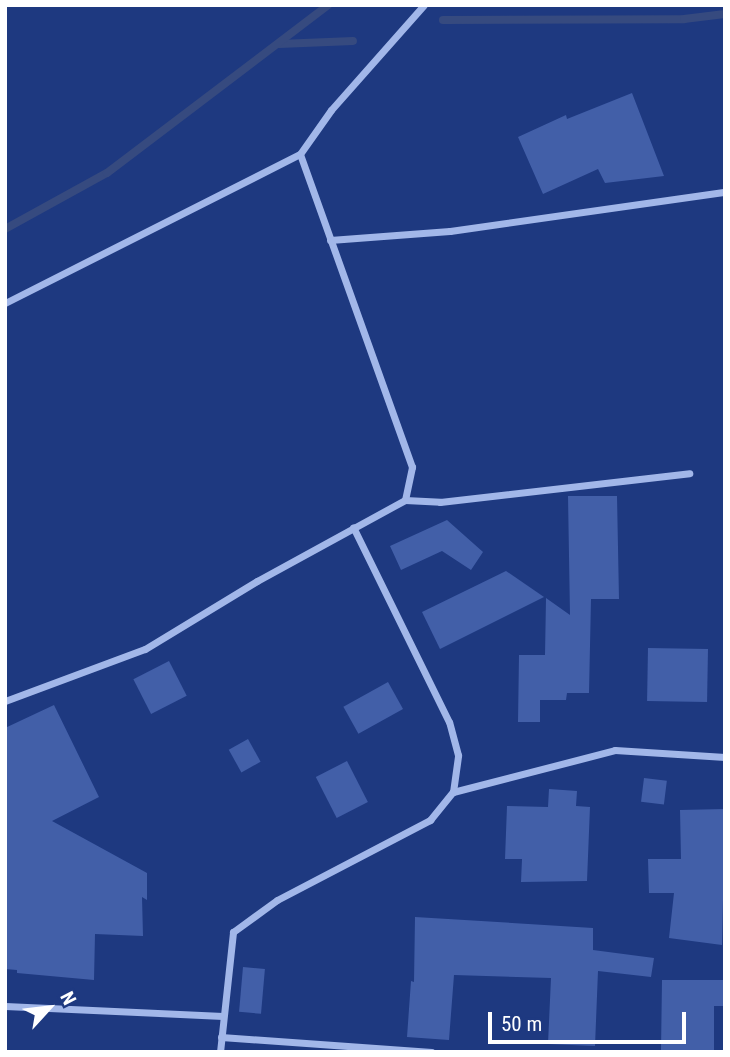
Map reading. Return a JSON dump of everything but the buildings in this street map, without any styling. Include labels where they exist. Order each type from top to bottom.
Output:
[{"type":"street","points":[[5,303],[300,155],[331,110],[424,5]]},
{"type":"street","points":[[300,155],[412,467],[405,500]]},
{"type":"street","points":[[330,240],[450,231],[725,192]]},
{"type":"street","points":[[5,701],[145,649],[353,527],[405,500],[440,502],[688,473]]},
{"type":"street","points":[[220,1052],[233,932],[277,900],[430,820],[453,792],[458,754],[449,722],[353,527]]},
{"type":"street","points":[[453,792],[615,750],[725,757]]},
{"type":"street","points":[[5,1006],[223,1016]]},
{"type":"street","points":[[221,1037],[431,1052]]},
{"type":"waterway","points":[[5,229],[107,173],[328,5]]},
{"type":"waterway","points":[[443,20],[684,19],[725,14]]},
{"type":"waterway","points":[[279,44],[353,41]]}]
